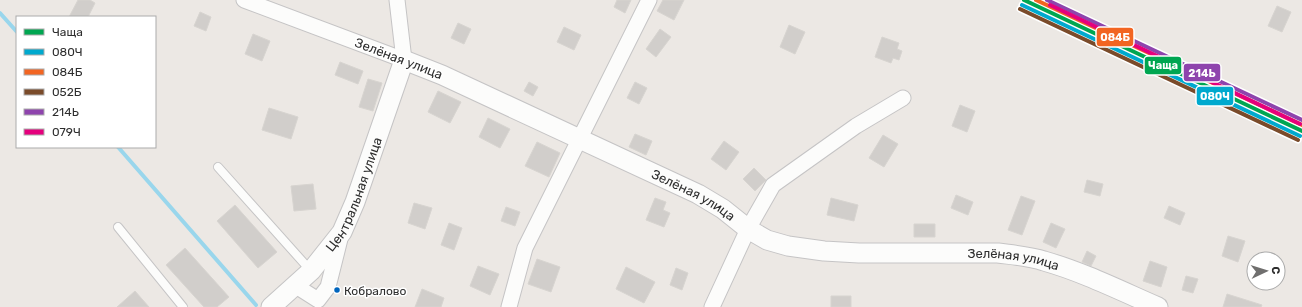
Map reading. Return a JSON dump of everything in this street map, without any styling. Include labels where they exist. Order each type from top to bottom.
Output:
[{"type":"street","name":"Зелёная улица","points":[[244,0],[442,75],[580,138],[698,194],[723,209],[748,229],[767,240],[788,246],[824,251],[998,253],[1043,260],[1158,307]]},
{"type":"street","points":[[397,0],[404,60]]},
{"type":"street","points":[[509,307],[526,248],[649,0]]},
{"type":"street","name":"Центральная улица","points":[[271,307],[296,286],[342,232],[355,202],[404,60]]},
{"type":"street","points":[[712,307],[748,229],[773,185],[856,126],[903,98]]},
{"type":"street","points":[[296,286],[318,300],[328,287],[342,232]]},
{"type":"lane","points":[[218,166],[311,270]]},
{"type":"lane","points":[[118,227],[183,307]]},
{"type":"building","points":[[78,0],[90,0],[95,3],[88,16],[70,16]]},
{"type":"building","points":[[617,0],[631,0],[625,13],[614,7]]},
{"type":"building","points":[[663,0],[684,0],[674,20],[657,11]]},
{"type":"building","points":[[1277,6],[1291,12],[1282,32],[1268,26]]},
{"type":"building","points":[[200,12],[211,17],[206,31],[194,26]]},
{"type":"building","points":[[458,23],[471,29],[464,44],[451,38]]},
{"type":"building","points":[[789,25],[805,32],[795,54],[780,47]]},
{"type":"building","points":[[564,27],[581,35],[574,50],[557,42]]},
{"type":"building","points":[[660,29],[671,37],[656,57],[646,49]]},
{"type":"building","points":[[253,34],[270,41],[262,61],[245,54]]},
{"type":"building","points":[[882,37],[899,43],[897,49],[902,51],[899,60],[893,58],[891,63],[875,57]]},
{"type":"building","points":[[340,62],[363,71],[358,84],[335,75]]},
{"type":"building","points":[[368,79],[382,83],[373,111],[359,107]]},
{"type":"building","points":[[529,82],[538,87],[533,96],[524,91]]},
{"type":"building","points":[[635,82],[647,88],[639,104],[627,98]]},
{"type":"building","points":[[438,91],[461,102],[450,123],[428,112]]},
{"type":"building","points":[[960,105],[975,111],[967,132],[952,126]]},
{"type":"building","points":[[269,108],[298,117],[291,139],[262,130]]},
{"type":"building","points":[[488,118],[510,129],[500,148],[479,137]]},
{"type":"building","points":[[635,134],[652,141],[646,155],[629,147]]},
{"type":"building","points":[[883,135],[898,144],[884,167],[869,158]]},
{"type":"building","points":[[724,141],[739,152],[726,170],[711,159]]},
{"type":"building","points":[[537,142],[560,153],[549,177],[525,166]]},
{"type":"building","points":[[754,168],[766,180],[755,191],[743,179]]},
{"type":"building","points":[[1087,180],[1103,184],[1100,196],[1084,192]]},
{"type":"building","points":[[313,184],[316,209],[294,211],[291,186]]},
{"type":"building","points":[[956,195],[973,202],[968,215],[951,208]]},
{"type":"building","points":[[1021,196],[1035,201],[1022,235],[1008,230]]},
{"type":"building","points":[[655,198],[666,202],[663,210],[670,213],[664,227],[646,220]]},
{"type":"building","points":[[831,198],[858,205],[854,221],[827,215]]},
{"type":"building","points":[[414,203],[432,208],[425,229],[408,223]]},
{"type":"building","points":[[235,205],[277,252],[258,268],[217,221]]},
{"type":"building","points":[[1169,206],[1185,213],[1180,225],[1164,218]]},
{"type":"building","points":[[506,207],[520,212],[515,226],[501,221]]},
{"type":"building","points":[[449,223],[462,228],[454,250],[441,245]]},
{"type":"building","points":[[1051,223],[1065,229],[1056,248],[1043,242]]},
{"type":"building","points":[[914,224],[935,224],[935,237],[914,237]]},
{"type":"building","points":[[1228,236],[1245,241],[1238,262],[1222,256]]},
{"type":"building","points":[[185,248],[229,297],[217,307],[204,307],[166,265]]},
{"type":"building","points":[[1087,251],[1096,256],[1091,266],[1082,262]]},
{"type":"building","points":[[537,259],[560,267],[551,292],[528,284]]},
{"type":"building","points":[[1150,261],[1167,267],[1161,287],[1143,281]]},
{"type":"building","points":[[478,266],[499,274],[490,295],[470,286]]},
{"type":"building","points":[[626,267],[655,282],[644,303],[616,289]]},
{"type":"building","points":[[676,268],[688,273],[682,290],[670,285]]},
{"type":"building","points":[[1186,276],[1198,279],[1193,293],[1182,290]]},
{"type":"building","points":[[422,289],[444,298],[441,307],[415,307]]},
{"type":"building","points":[[135,291],[149,307],[117,307]]},
{"type":"building","points":[[1227,294],[1262,305],[1261,307],[1223,307]]},
{"type":"building","points":[[831,296],[851,296],[851,307],[831,307]]},
{"type":"waterway","points":[[0,13],[16,31]]},
{"type":"waterway","points":[[119,148],[256,305]]},
{"type":"transit line","name":"Чаща","points":[[1024,0],[1302,131]]},
{"type":"transit line","name":"084Б","points":[[1036,0],[1302,125]]},
{"type":"transit line","name":"214Ь","points":[[1047,0],[1302,120]]},
{"type":"transit line","name":"080Ч","points":[[1022,5],[1300,136]]},
{"type":"transit line","name":"079Ч","points":[[1050,5],[1300,124]]},
{"type":"transit line","name":"052Б","points":[[1020,9],[1298,140]]},
{"type":"place","name":"Кобралово","points":[[337,290]]}]
